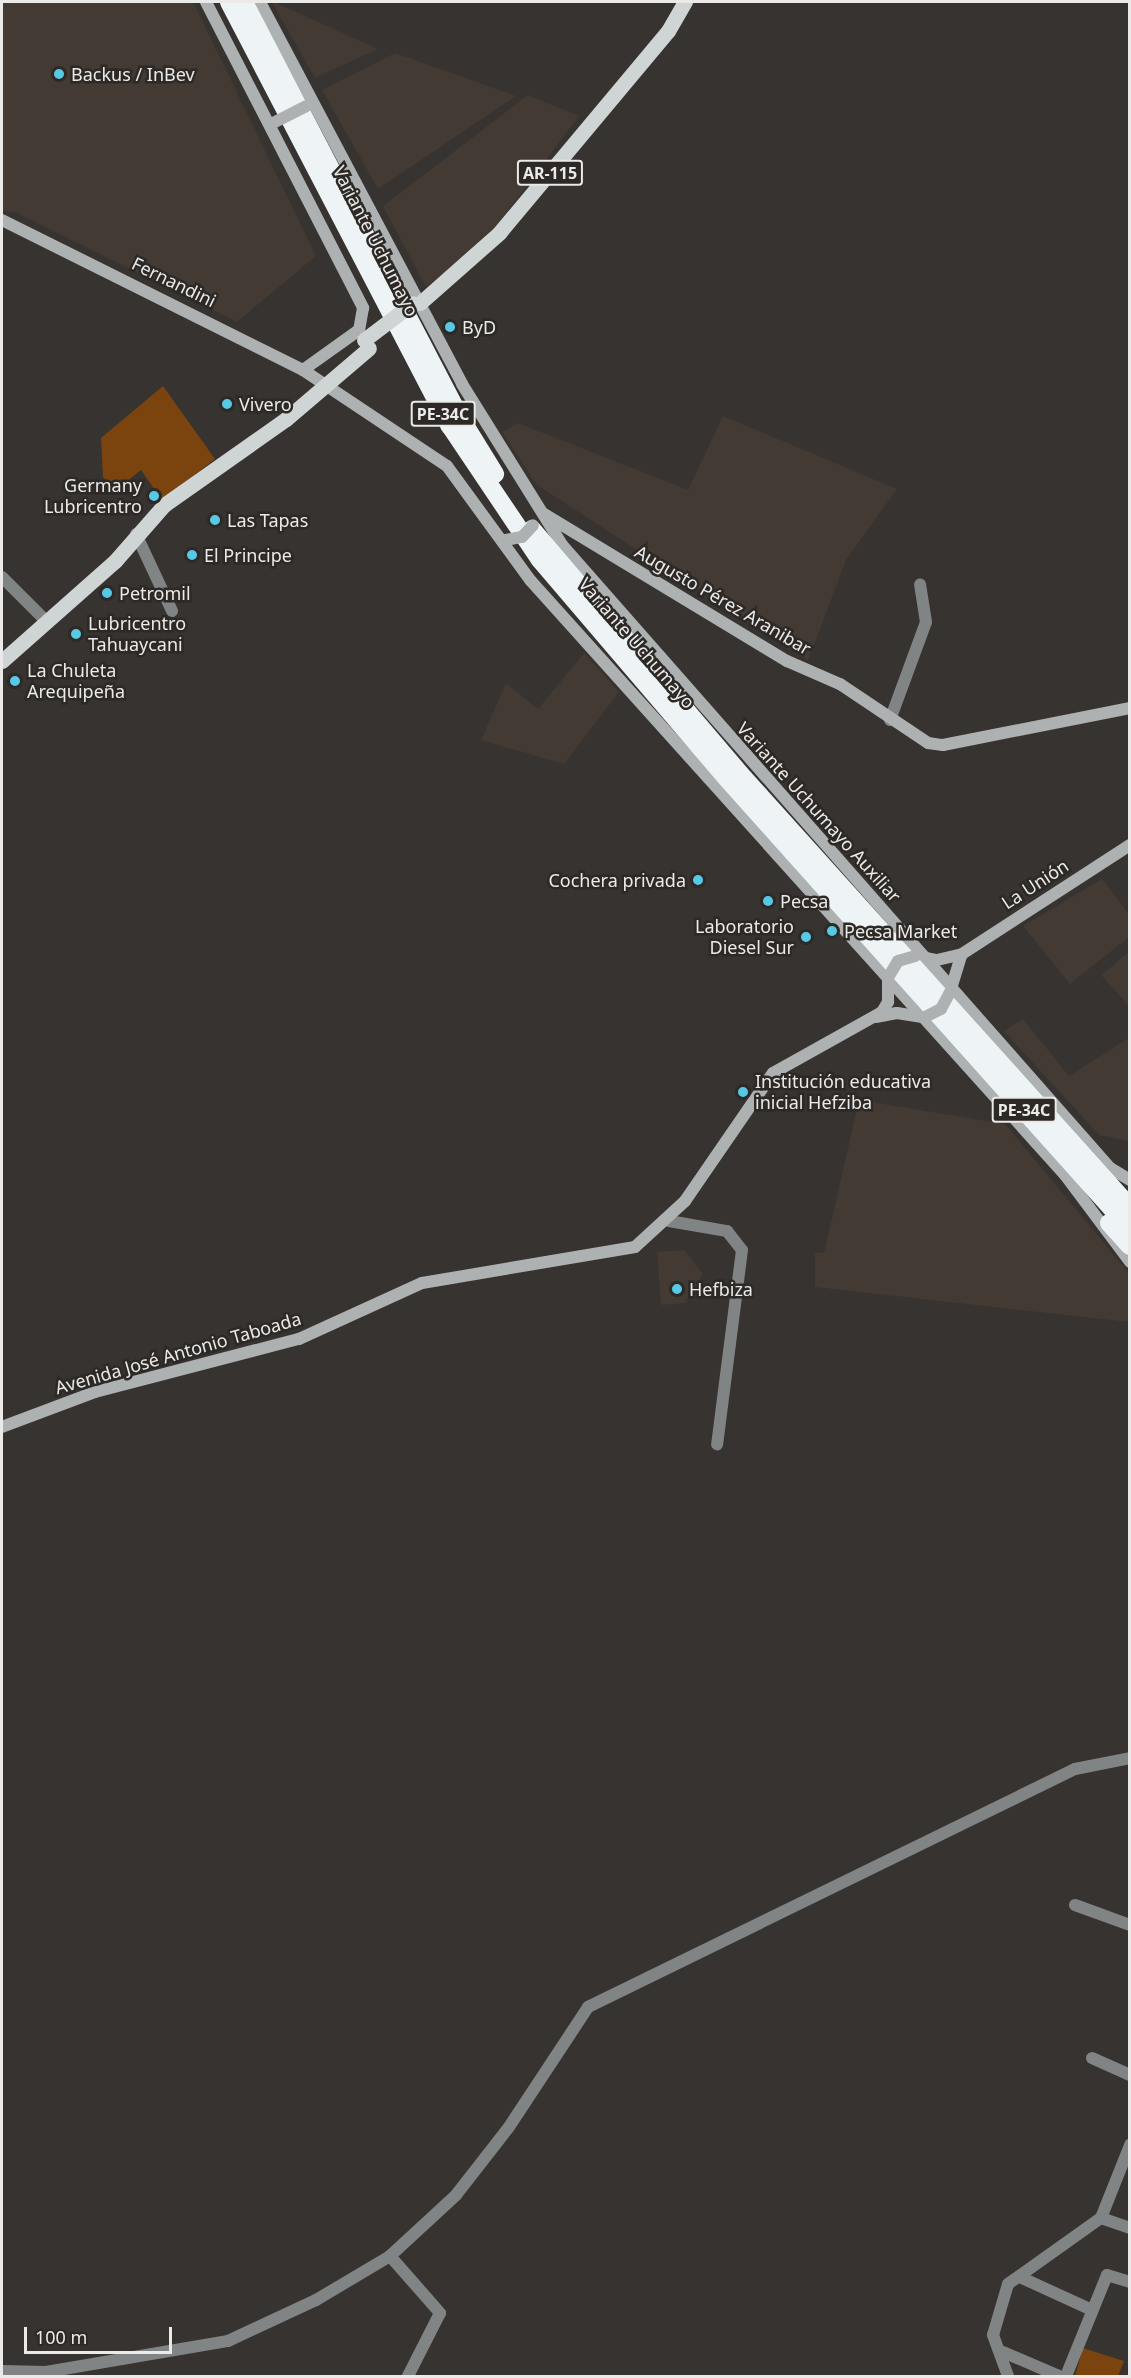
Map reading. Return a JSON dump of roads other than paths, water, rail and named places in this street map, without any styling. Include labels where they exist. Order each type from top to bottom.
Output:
[{"type":"highway","name":"Variante Uchumayo","points":[[229,2],[450,426],[533,550],[728,780],[1130,1229]]},
{"type":"highway","name":"Variante Uchumayo","points":[[244,2],[460,417],[516,507],[744,777],[1130,1207]]},
{"type":"highway","points":[[1110,1168],[1130,1190]]},
{"type":"highway","points":[[1065,1175],[1130,1246]]},
{"type":"main road","points":[[2,661],[115,561],[136,534],[164,505],[306,403],[315,378],[354,334],[364,315],[273,128],[206,2]]},
{"type":"main road","name":"Variante Uchumayo","points":[[260,2],[311,108],[417,306],[540,512]]},
{"type":"main road","name":"AR-115","points":[[417,306],[499,233],[668,31],[685,2]]},
{"type":"main road","points":[[273,128],[311,108]]},
{"type":"main road","name":"Fernandini","points":[[2,220],[315,378]]},
{"type":"main road","points":[[315,378],[417,306]]},
{"type":"main road","points":[[315,378],[447,466],[502,539],[723,800],[924,1017],[1065,1175],[1130,1262]]},
{"type":"main road","points":[[502,539],[522,537],[533,525],[540,512]]},
{"type":"main road","name":"Augusto Pérez Aranibar","points":[[540,512],[787,661],[840,684],[890,720],[928,743],[943,745],[1130,708]]},
{"type":"main road","name":"Variante Uchumayo Auxiliar","points":[[540,512],[583,572],[919,956],[1110,1168],[1130,1180]]},
{"type":"main road","name":"La Unión","points":[[919,956],[950,959],[962,954],[1130,845]]},
{"type":"main road","points":[[669,1221],[773,1073],[873,1018],[897,1013],[924,1017],[941,1009],[962,954]]},
{"type":"main road","points":[[873,1018],[888,1002],[888,978],[898,961],[919,956]]},
{"type":"main road","name":"Avenida José Antonio Taboada","points":[[2,1427],[95,1392],[299,1339],[422,1283],[627,1250],[669,1221]]},
{"type":"street","points":[[136,534],[172,611]]},
{"type":"street","points":[[2,577],[46,621]]},
{"type":"street","points":[[890,720],[926,622],[920,584]]},
{"type":"street","points":[[669,1221],[727,1231],[742,1250],[717,1444]]},
{"type":"street","points":[[2,2371],[46,2372],[228,2341],[316,2300],[390,2256],[456,2195],[509,2127],[588,2007],[1075,1769],[1130,1758]]},
{"type":"street","points":[[1076,1905],[1130,1925]]},
{"type":"street","points":[[1092,2058],[1130,2075]]},
{"type":"street","points":[[1008,2376],[1004,2352],[993,2335],[997,2309],[1008,2283],[1022,2278],[1101,2218],[1130,2145]]},
{"type":"street","points":[[1101,2218],[1130,2228]]},
{"type":"street","points":[[390,2256],[440,2313],[408,2376]]},
{"type":"street","points":[[1066,2376],[1107,2275],[1130,2282]]},
{"type":"street","points":[[1022,2278],[1092,2310]]},
{"type":"street","points":[[1004,2352],[1059,2376]]},
{"type":"place","name":"Backus / InBev","points":[[59,74]]},
{"type":"place","name":"ByD","points":[[450,327]]},
{"type":"place","name":"Vivero","points":[[227,404]]},
{"type":"place","name":"Germany Lubricentro","points":[[154,496]]},
{"type":"place","name":"Las Tapas","points":[[215,520]]},
{"type":"place","name":"El Principe","points":[[192,555]]},
{"type":"place","name":"Petromil","points":[[107,593]]},
{"type":"place","name":"Lubricentro Tahuaycani","points":[[76,634]]},
{"type":"place","name":"La Chuleta Arequipeña","points":[[15,681]]},
{"type":"place","name":"Cochera privada","points":[[698,880]]},
{"type":"place","name":"Pecsa","points":[[768,901]]},
{"type":"place","name":"Pecsa Market","points":[[832,931]]},
{"type":"place","name":"Laboratorio Diesel Sur","points":[[806,937]]},
{"type":"place","name":"Institución educativa inicial Hefziba","points":[[743,1092]]},
{"type":"place","name":"Hefbiza","points":[[677,1289]]}]
